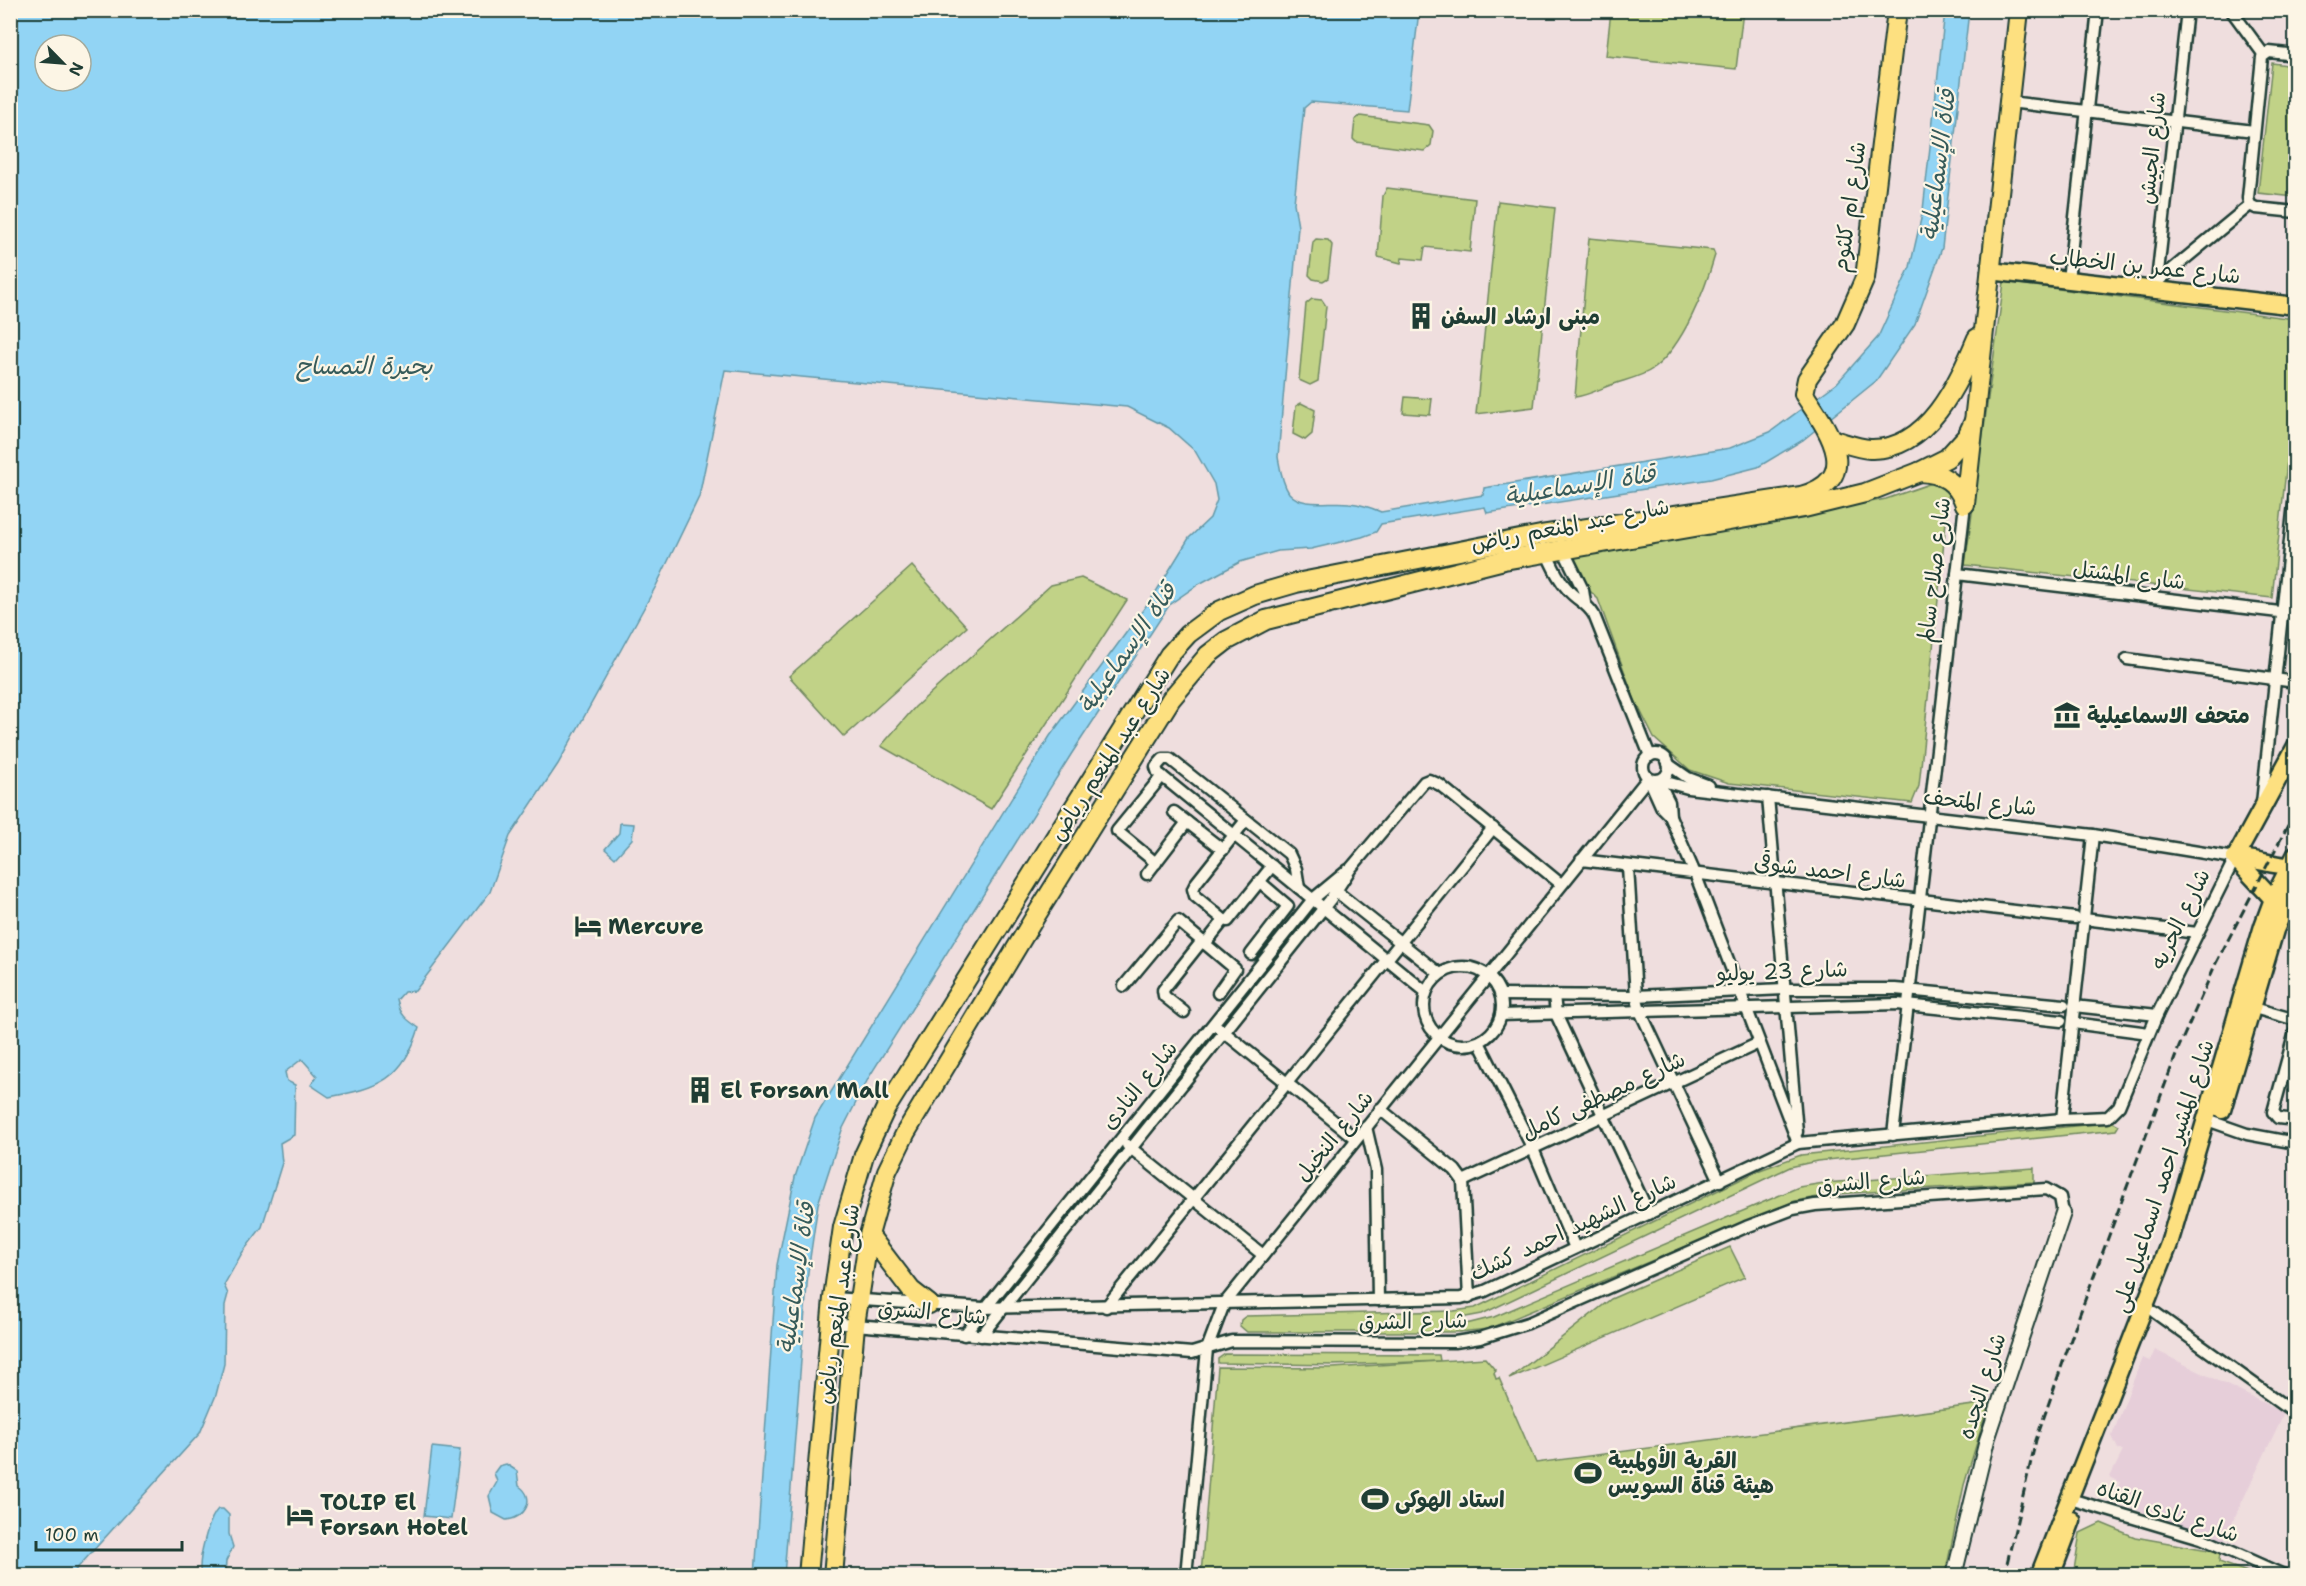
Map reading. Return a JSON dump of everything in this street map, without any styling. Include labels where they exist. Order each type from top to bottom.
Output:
[{"type":"highway","name":"شارع ام كلثوم","points":[[1832,438],[1804,394],[1808,379],[1845,324],[1865,278],[1896,10]]},
{"type":"highway","name":"شارع صلاح سالم","points":[[1965,504],[2019,10]]},
{"type":"highway","points":[[1832,438],[1870,449],[1900,443],[1914,436],[1926,426],[1946,397],[1983,323]]},
{"type":"highway","name":"شارع عبد المنعم رياض","points":[[833,1575],[855,1325],[869,1235],[879,1192],[896,1151],[1035,917],[1171,699],[1208,655],[1245,629],[1292,611],[1552,542],[1804,508],[1864,493],[1919,472],[1958,448],[1974,421]]},
{"type":"highway","name":"شارع عبد المنعم رياض","points":[[808,1575],[833,1298],[843,1227],[856,1179],[874,1132],[885,1110],[1012,903],[1169,655],[1188,634],[1219,611],[1271,590],[1552,542],[1813,493],[1829,480],[1834,471],[1837,461],[1832,438]]},
{"type":"highway","points":[[1919,472],[1931,473],[1953,483],[1965,504]]},
{"type":"highway","points":[[1188,634],[1208,655]]},
{"type":"highway","points":[[1012,903],[1035,917]]},
{"type":"highway","points":[[869,1235],[910,1290],[929,1304]]},
{"type":"highway","points":[[817,1485],[840,1486]]},
{"type":"main road","name":"شارع عمر بن الخطاب","points":[[1990,271],[2067,280],[2156,286],[2295,306]]},
{"type":"main road","name":"شارع الحريه","points":[[2235,858],[2295,746]]},
{"type":"main road","points":[[2235,858],[2249,858],[2268,864],[2292,860]]},
{"type":"main road","points":[[2235,858],[2273,899]]},
{"type":"main road","name":"شارع المشير احمد اسماعيل على","points":[[2130,1362],[2154,1312],[2212,1122],[2273,899],[2292,860]]},
{"type":"main road","name":"شارع المشير احمد اسماعيل على","points":[[2212,1122],[2254,1008],[2273,937],[2294,888]]},
{"type":"main road","name":"شارع المشير احمد اسماعيل على","points":[[2051,1575],[2075,1500],[2182,1222]]},
{"type":"main road","name":"شارع المشير احمد اسماعيل على","points":[[2038,1575],[2075,1500]]},
{"type":"street","points":[[2067,280],[2098,10]]},
{"type":"street","name":"شارع الجيش","points":[[2156,286],[2187,10]]},
{"type":"street","points":[[2156,286],[2250,205],[2254,131],[2264,55],[2230,10]]},
{"type":"street","points":[[2264,55],[2269,52],[2295,55]]},
{"type":"street","points":[[2009,102],[2254,131]]},
{"type":"street","points":[[2250,205],[2256,208],[2295,212]]},
{"type":"street","points":[[2260,815],[2295,484]]},
{"type":"street","name":"شارع صلاح سالم","points":[[1893,1135],[1965,504]]},
{"type":"street","points":[[1552,542],[1553,570],[1565,586],[1585,603],[1594,615],[1650,756]]},
{"type":"street","points":[[1552,542],[1583,590],[1585,603]]},
{"type":"street","name":"شارع المشتل","points":[[1957,574],[2295,614]]},
{"type":"street","points":[[2127,659],[2295,682]]},
{"type":"street","points":[[1654,779],[1667,773],[1668,764],[1661,755],[1650,756],[1643,766],[1654,779],[1662,808],[1670,816],[1696,876],[1798,1143]]},
{"type":"street","points":[[1299,888],[1296,869],[1289,854],[1170,759],[1163,759],[1158,763],[1157,770],[1161,776],[1426,992]]},
{"type":"street","name":"شارع المتحف","points":[[1668,764],[1688,778],[1720,791]]},
{"type":"street","points":[[1156,863],[1117,830],[1161,776]]},
{"type":"street","name":"شارع المتحف","points":[[1654,779],[1688,788],[2093,835],[2235,858]]},
{"type":"street","name":"شارع النخيل","points":[[1186,1575],[1207,1349],[1224,1304],[1561,884],[1654,779]]},
{"type":"street","name":"شارع النادى","points":[[981,1336],[1336,892],[1350,868],[1419,787],[1429,780],[1440,785],[1561,884]]},
{"type":"street","points":[[1768,797],[1798,1143]]},
{"type":"street","points":[[1174,812],[1222,850]]},
{"type":"street","points":[[1224,921],[1195,896],[1193,889],[1246,820]]},
{"type":"street","points":[[1147,874],[1187,822]]},
{"type":"street","points":[[1106,1307],[1493,828]]},
{"type":"street","points":[[2062,1119],[2073,1023],[2069,1006],[2079,918],[2093,835]]},
{"type":"street","name":"شارع الحريه","points":[[2113,1115],[2157,1015],[2235,858]]},
{"type":"street","name":"شارع احمد شوقى","points":[[1581,860],[1696,876],[1776,883],[2197,933]]},
{"type":"street","points":[[1184,1012],[1164,996],[1163,990],[1203,942],[1224,921],[1229,920],[1272,866]]},
{"type":"street","points":[[1628,867],[1636,996],[1641,1013],[1720,1181]]},
{"type":"street","name":"شارع النادى","points":[[964,1335],[982,1308],[1214,1024],[1312,899],[1327,884],[1350,868]]},
{"type":"street","points":[[1251,954],[1288,906],[1260,882]]},
{"type":"street","points":[[1327,884],[1440,974]]},
{"type":"street","points":[[1124,986],[1178,921],[1235,969],[1218,993]]},
{"type":"street","points":[[1459,966],[1479,969],[1488,975],[1501,995],[1501,1015],[1493,1031],[1479,1042],[1458,1045],[1438,1037],[1431,1030],[1424,1011],[1426,992],[1440,974],[1459,966]]},
{"type":"street","points":[[1252,976],[1262,984]]},
{"type":"street","name":"شارع 23 يوليو","points":[[1501,995],[1636,996],[1784,989],[1910,989],[2157,1015]]},
{"type":"street","points":[[1554,995],[1556,1014],[1649,1214]]},
{"type":"street","points":[[1990,1012],[1991,997]]},
{"type":"street","name":"شارع 23 يوليو","points":[[1501,1015],[1908,1004],[2061,1021]]},
{"type":"street","points":[[2254,1008],[2295,1020]]},
{"type":"street","points":[[2073,1023],[2149,1033]]},
{"type":"street","points":[[1214,1024],[1356,1139]]},
{"type":"street","points":[[2295,1028],[2272,1112],[2278,1118],[2295,1120]]},
{"type":"street","points":[[1479,1042],[1533,1149],[1575,1248]]},
{"type":"street","name":"شارع مصطفى كامل","points":[[1463,1181],[1759,1043]]},
{"type":"street","points":[[1380,1109],[1455,1170],[1463,1181],[1469,1297]]},
{"type":"street","name":"شارع الشهيد احمد كشك","points":[[1002,1308],[1469,1297],[1798,1143],[2062,1119],[2103,1118],[2113,1115]]},
{"type":"street","points":[[2212,1122],[2262,1137],[2295,1143]]},
{"type":"street","points":[[1366,1127],[1376,1170],[1378,1300]]},
{"type":"street","points":[[1120,1139],[1263,1255]]},
{"type":"street","name":"شارع الشرق","points":[[831,1323],[1192,1353],[1232,1341],[1443,1342],[1480,1338],[1528,1323],[1762,1220],[1815,1204],[2046,1189],[2060,1197],[2063,1213]]},
{"type":"street","name":"شارع النجده","points":[[1954,1575],[1971,1499],[1990,1431],[2063,1213]]},
{"type":"street","name":"شارع الشرق","points":[[833,1298],[859,1302],[1002,1308]]},
{"type":"street","points":[[2154,1312],[2295,1414]]},
{"type":"street","name":"شارع نادى القناه","points":[[2075,1500],[2201,1538],[2286,1575]]},
{"type":"shaded area","points":[[2155,1350],[2284,1413],[2224,1540],[2112,1501],[2120,1482],[2110,1477],[2123,1451],[2118,1449],[2112,1436],[2142,1358],[2150,1361]]},
{"type":"green space","points":[[1611,11],[1743,11],[1736,69],[1606,56]]},
{"type":"green space","points":[[2272,63],[2295,66],[2295,197],[2258,193]]},
{"type":"green space","points":[[1360,116],[1429,125],[1433,131],[1431,145],[1424,151],[1356,142],[1353,139],[1355,120]]},
{"type":"green space","points":[[1387,188],[1475,199],[1470,252],[1425,247],[1423,260],[1402,258],[1401,263],[1378,257],[1383,196]]},
{"type":"green space","points":[[1498,201],[1555,208],[1534,407],[1476,414]]},
{"type":"green space","points":[[1589,238],[1713,250],[1715,255],[1692,316],[1665,358],[1644,374],[1575,397]]},
{"type":"green space","points":[[1316,239],[1328,240],[1332,245],[1328,278],[1323,281],[1313,279],[1309,275],[1313,242]]},
{"type":"green space","points":[[2004,282],[2295,319],[2295,388],[2272,598],[1965,565]]},
{"type":"green space","points":[[1312,299],[1322,300],[1326,306],[1318,381],[1310,385],[1299,380],[1306,304]]},
{"type":"green space","points":[[1405,397],[1432,399],[1430,415],[1403,413]]},
{"type":"green space","points":[[1301,403],[1315,410],[1312,434],[1305,440],[1293,434],[1296,406]]},
{"type":"green space","points":[[1935,482],[1949,492],[1919,786],[1912,803],[1729,783],[1690,770],[1654,738],[1634,698],[1598,599],[1583,584],[1571,558],[1886,499]]},
{"type":"green space","points":[[912,566],[967,627],[844,737],[789,676]]},
{"type":"green space","points":[[1081,578],[1127,600],[991,809],[881,746],[915,707],[1051,585]]},
{"type":"green space","points":[[2113,1122],[2119,1125],[2116,1130],[1817,1161],[1790,1167],[1482,1314],[1455,1319],[1458,1326],[1494,1317],[1799,1187],[1824,1183],[2034,1168],[2034,1182],[1835,1194],[1795,1201],[1488,1329],[1459,1332],[1247,1332],[1240,1326],[1241,1320],[1246,1316],[1454,1311],[1475,1308],[1760,1170],[1801,1155]]},
{"type":"green space","points":[[1730,1247],[1745,1277],[1509,1379],[1611,1299]]},
{"type":"green space","points":[[1225,1354],[1439,1355],[1440,1361],[1333,1365],[1218,1363],[1218,1359]]},
{"type":"green space","name":"القرية الأولمبية هيئة قناة السويس","points":[[1485,1358],[1496,1371],[1494,1373],[1496,1379],[1499,1378],[1536,1463],[1989,1403],[1964,1485],[1945,1575],[1201,1575],[1218,1367],[1333,1368]]},
{"type":"green space","points":[[2101,1523],[2135,1537],[2220,1552],[2219,1562],[2256,1575],[2073,1576],[2080,1533]]},
{"type":"water","name":"بحيرة التمساح","points":[[11,11],[1419,11],[1407,110],[1311,102],[1304,108],[1294,203],[1298,227],[1278,457],[1282,475],[1289,493],[1302,501],[1353,503],[1381,512],[1483,495],[1484,488],[1730,448],[1770,432],[1837,383],[1878,337],[1910,267],[1923,210],[1945,11],[1969,11],[1942,248],[1915,324],[1876,381],[1803,440],[1758,467],[1711,479],[1487,513],[1485,507],[1381,524],[1376,532],[1362,537],[1311,549],[1278,551],[1240,562],[1199,584],[1170,604],[1072,753],[869,1077],[842,1130],[818,1204],[808,1272],[784,1576],[755,1575],[777,1265],[795,1177],[815,1118],[1050,736],[1154,595],[1189,538],[1210,518],[1217,500],[1214,484],[1195,451],[1169,428],[1127,407],[725,370],[699,497],[656,586],[558,764],[510,836],[490,892],[415,991],[404,992],[397,1000],[405,1017],[419,1028],[413,1046],[405,1059],[386,1079],[375,1085],[329,1097],[311,1085],[317,1076],[302,1059],[285,1072],[287,1081],[295,1085],[294,1135],[280,1143],[282,1163],[262,1227],[242,1253],[224,1285],[228,1294],[225,1305],[224,1364],[216,1395],[200,1433],[71,1575],[11,1576]]},
{"type":"water","points":[[620,823],[634,824],[632,839],[615,858],[605,849],[619,833]]},
{"type":"water","points":[[432,1447],[460,1450],[451,1519],[424,1516]]},
{"type":"water","points":[[506,1464],[517,1471],[519,1486],[527,1496],[528,1502],[519,1516],[506,1520],[493,1513],[489,1496],[497,1482],[494,1473],[499,1466]]},
{"type":"water","points":[[218,1509],[223,1509],[229,1515],[229,1534],[233,1547],[226,1561],[225,1575],[201,1575],[204,1541]]},
{"type":"railway","points":[[2004,1576],[2036,1440],[2079,1316],[2179,1047],[2216,963],[2296,810]]},
{"type":"place","name":"مبنى ارشاد السفن","points":[[1421,316]]},
{"type":"place","name":"متحف الاسماعيلية","points":[[2067,715]]},
{"type":"place","name":"Mercure","points":[[588,926]]},
{"type":"place","name":"El Forsan Mall","points":[[700,1090]]},
{"type":"place","name":"القرية الأولمبية هيئة قناة السويس","points":[[1588,1473]]},
{"type":"place","name":"استاد الهوكى","points":[[1375,1499]]},
{"type":"place","name":"TOLIP El Forsan Hotel","points":[[300,1515]]},
{"type":"water label","name":"قناة الإسماعيلية","points":[[1938,165]]},
{"type":"water label","name":"قناة الإسماعيلية","points":[[1580,485]]},
{"type":"water label","name":"قناة الإسماعيلية","points":[[1127,648]]},
{"type":"water label","name":"قناة الإسماعيلية","points":[[796,1278]]}]
